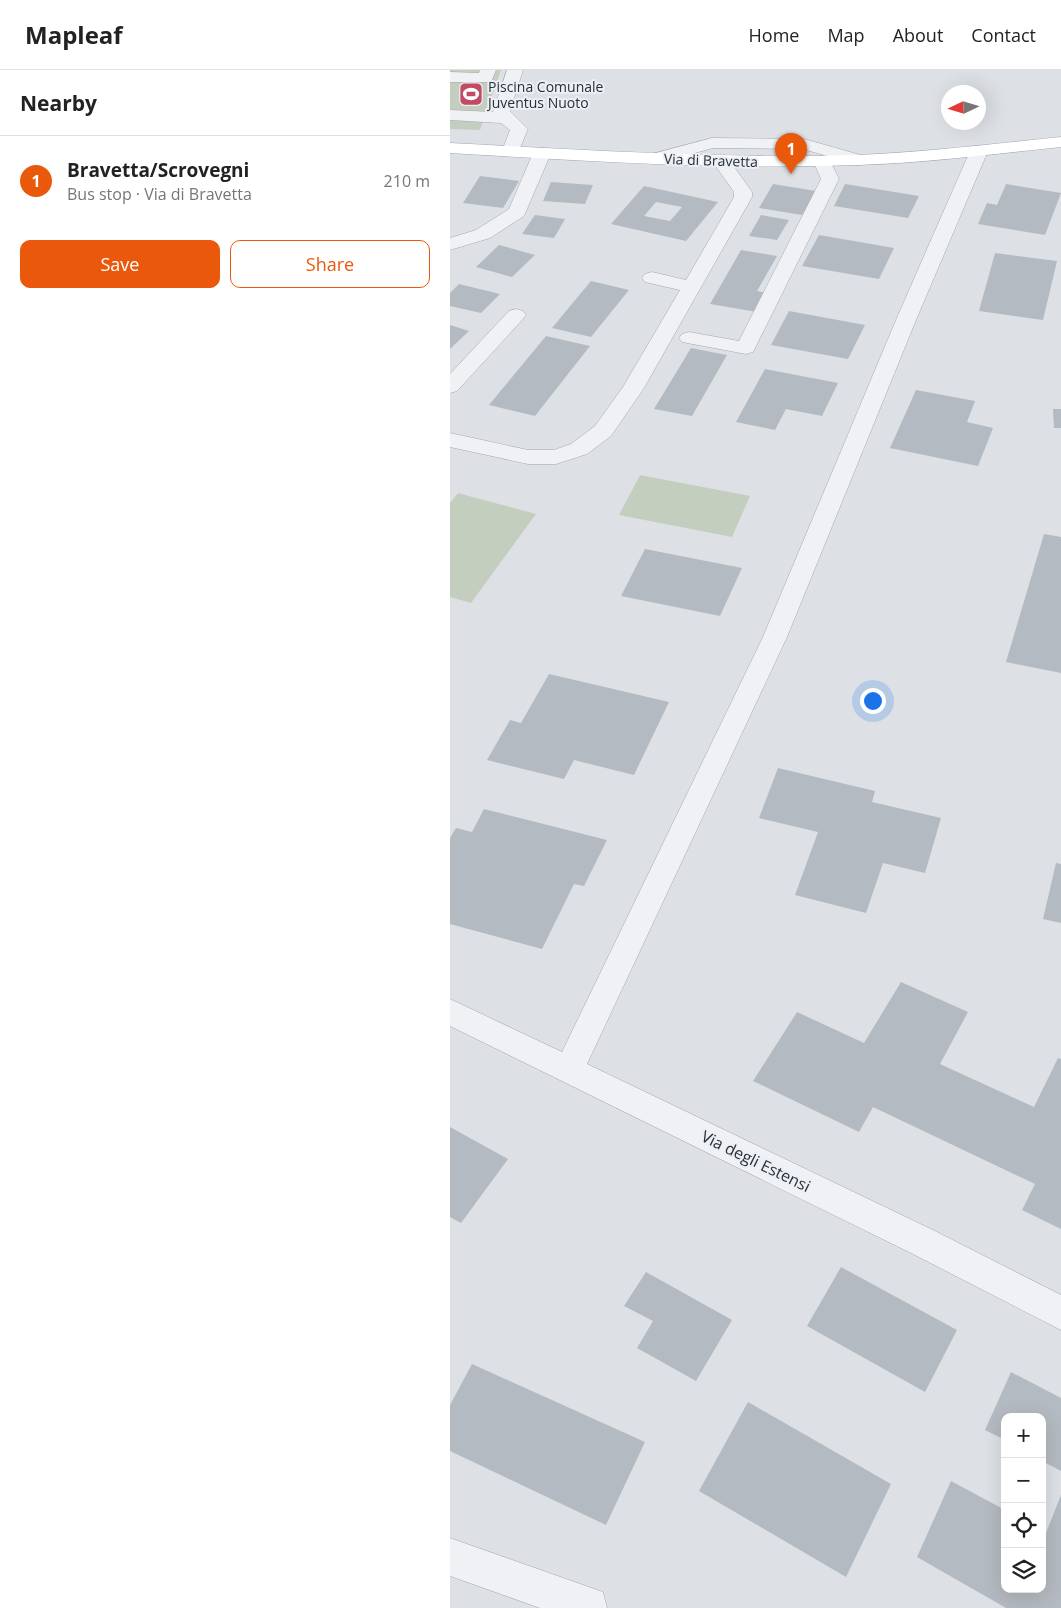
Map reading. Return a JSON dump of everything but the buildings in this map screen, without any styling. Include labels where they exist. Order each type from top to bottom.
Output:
[{"type":"main road","name":"Via di Bravetta","points":[[450,148],[658,158],[822,161],[979,151],[1061,142]]},
{"type":"street","points":[[506,118],[501,111],[514,70]]},
{"type":"street","points":[[450,77],[479,92],[519,129],[511,151]]},
{"type":"street","points":[[450,115],[479,92]]},
{"type":"street","points":[[658,158],[712,143],[804,144],[858,160]]},
{"type":"street","points":[[569,1069],[775,637],[906,320],[979,151]]},
{"type":"street","points":[[450,244],[483,234],[517,212],[542,153]]},
{"type":"street","points":[[450,440],[528,457],[556,457],[579,449],[603,431],[628,396],[743,197],[743,192],[721,160]]},
{"type":"street","points":[[820,227],[835,184],[830,179],[822,161]]},
{"type":"street","points":[[689,338],[746,348],[830,179]]},
{"type":"street","points":[[652,278],[692,287]]},
{"type":"street","points":[[450,387],[516,315]]},
{"type":"street","name":"Via degli Estensi","points":[[454,1020],[569,1069],[923,1242],[1061,1313]]},
{"type":"street","points":[[450,1557],[589,1606]]},
{"type":"green space","name":"Piscina Comunale Juventus Nuoto","points":[[450,70],[501,70],[480,130],[450,129]]},
{"type":"green space","points":[[640,475],[750,496],[732,537],[619,515]]},
{"type":"green space","points":[[458,493],[536,514],[471,603],[450,597],[450,503]]},
{"type":"place","name":"Piscina Comunale Juventus Nuoto","points":[[471,94]]},
{"type":"place","name":"Bravetta/Scrovegni","points":[[791,174]]}]
